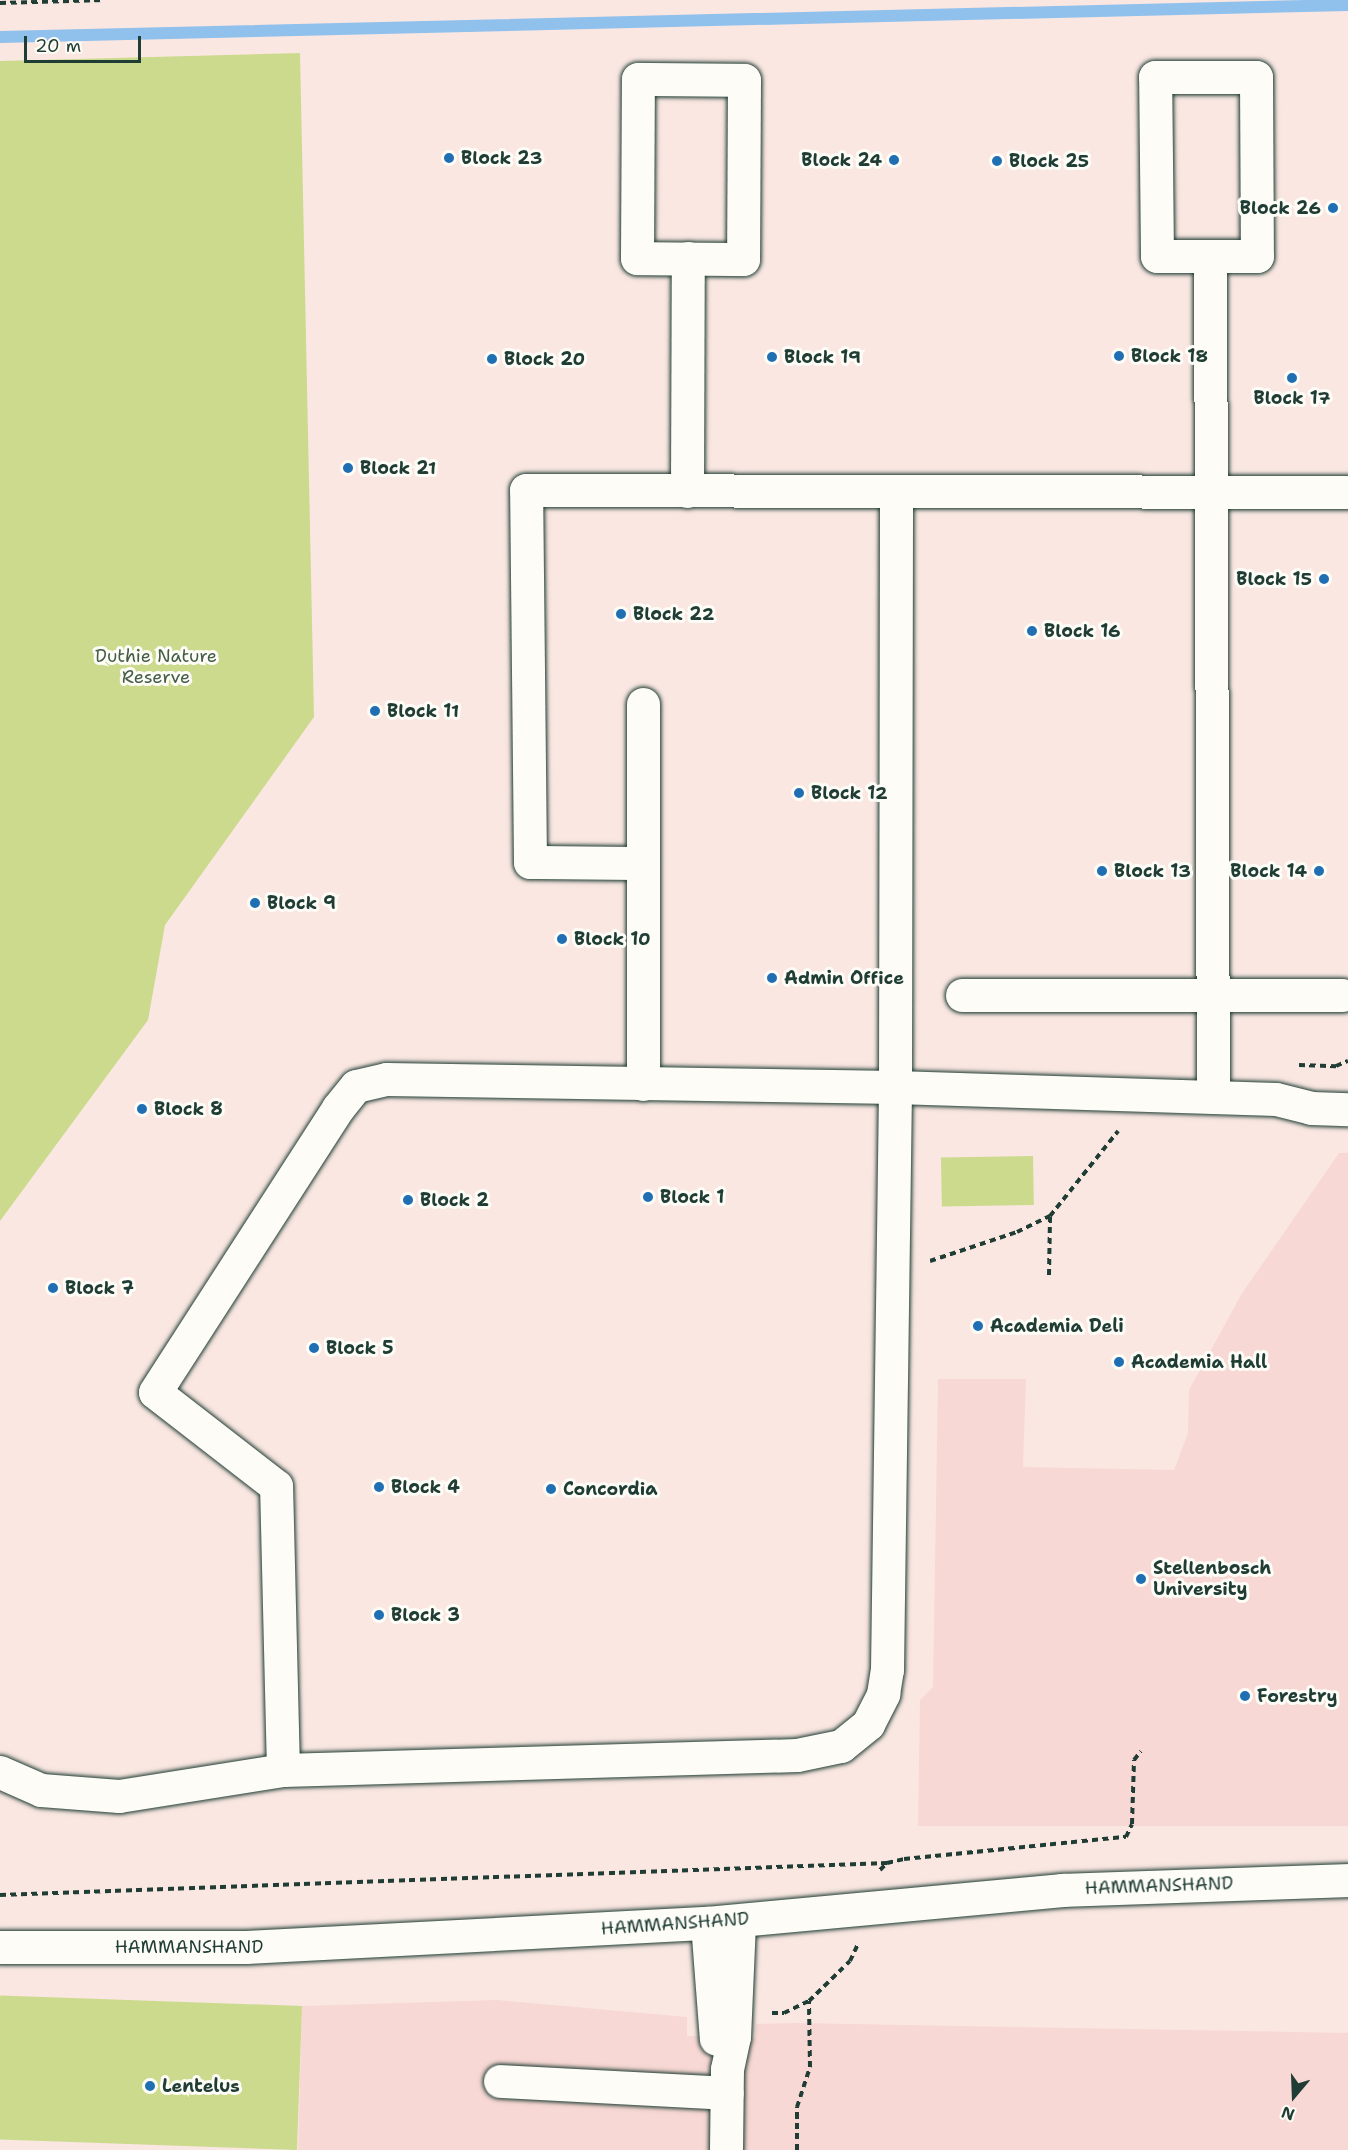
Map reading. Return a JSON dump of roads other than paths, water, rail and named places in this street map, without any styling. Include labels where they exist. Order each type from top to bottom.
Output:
[{"type":"street","points":[[1155,77],[1256,77],[1257,256],[1210,256],[1157,256],[1155,77]]},
{"type":"street","points":[[638,79],[744,80],[743,259],[688,258],[637,258],[638,79]]},
{"type":"street","points":[[1210,256],[1213,1097]]},
{"type":"street","points":[[687,491],[688,258]]},
{"type":"street","points":[[643,863],[530,862],[526,490],[1348,492]]},
{"type":"street","points":[[0,1772],[41,1790],[98,1796],[283,1770],[797,1755],[842,1746],[868,1724],[884,1694],[887,1670],[895,1087],[896,491]]},
{"type":"street","points":[[643,704],[643,1084]]},
{"type":"street","points":[[962,995],[1342,995]]},
{"type":"street","points":[[283,1770],[276,1486],[154,1392],[338,1108],[356,1086],[386,1079],[895,1087],[1276,1099],[1311,1108],[1346,1105]]},
{"type":"street","name":"HAMMANSHAND","points":[[0,1947],[246,1947],[723,1922],[1062,1890],[1348,1880]]},
{"type":"street","points":[[723,1922],[734,2037],[727,2081],[726,2150]]},
{"type":"street","points":[[500,2081],[727,2081]]},
{"type":"waterway","points":[[0,37],[1348,5]]},
{"type":"place","name":"Block 23","points":[[449,158]]},
{"type":"place","name":"Block 24","points":[[894,160]]},
{"type":"place","name":"Block 25","points":[[997,161]]},
{"type":"place","name":"Block 26","points":[[1333,208]]},
{"type":"place","name":"Block 18","points":[[1119,356]]},
{"type":"place","name":"Block 19","points":[[772,357]]},
{"type":"place","name":"Block 20","points":[[492,359]]},
{"type":"place","name":"Block 17","points":[[1292,378]]},
{"type":"place","name":"Block 21","points":[[348,468]]},
{"type":"place","name":"Block 15","points":[[1324,579]]},
{"type":"place","name":"Block 22","points":[[621,614]]},
{"type":"place","name":"Block 16","points":[[1032,631]]},
{"type":"place","name":"Block 11","points":[[375,711]]},
{"type":"place","name":"Block 12","points":[[799,793]]},
{"type":"place","name":"Block 13","points":[[1102,871]]},
{"type":"place","name":"Block 14","points":[[1319,871]]},
{"type":"place","name":"Block 9","points":[[255,903]]},
{"type":"place","name":"Block 10","points":[[562,939]]},
{"type":"place","name":"Admin Office","points":[[772,978]]},
{"type":"place","name":"Block 8","points":[[142,1109]]},
{"type":"place","name":"Block 1","points":[[648,1197]]},
{"type":"place","name":"Block 2","points":[[408,1200]]},
{"type":"place","name":"Block 7","points":[[53,1288]]},
{"type":"place","name":"Academia Deli","points":[[978,1326]]},
{"type":"place","name":"Block 5","points":[[314,1348]]},
{"type":"place","name":"Academia Hall","points":[[1119,1362]]},
{"type":"place","name":"Block 4","points":[[379,1487]]},
{"type":"place","name":"Concordia","points":[[551,1489]]},
{"type":"place","name":"Stellenbosch University","points":[[1141,1579]]},
{"type":"place","name":"Block 3","points":[[379,1615]]},
{"type":"place","name":"Forestry","points":[[1245,1696]]},
{"type":"place","name":"Lentelus","points":[[150,2086]]},
{"type":"park label","name":"Duthie Nature Reserve","points":[[156,667]]}]
